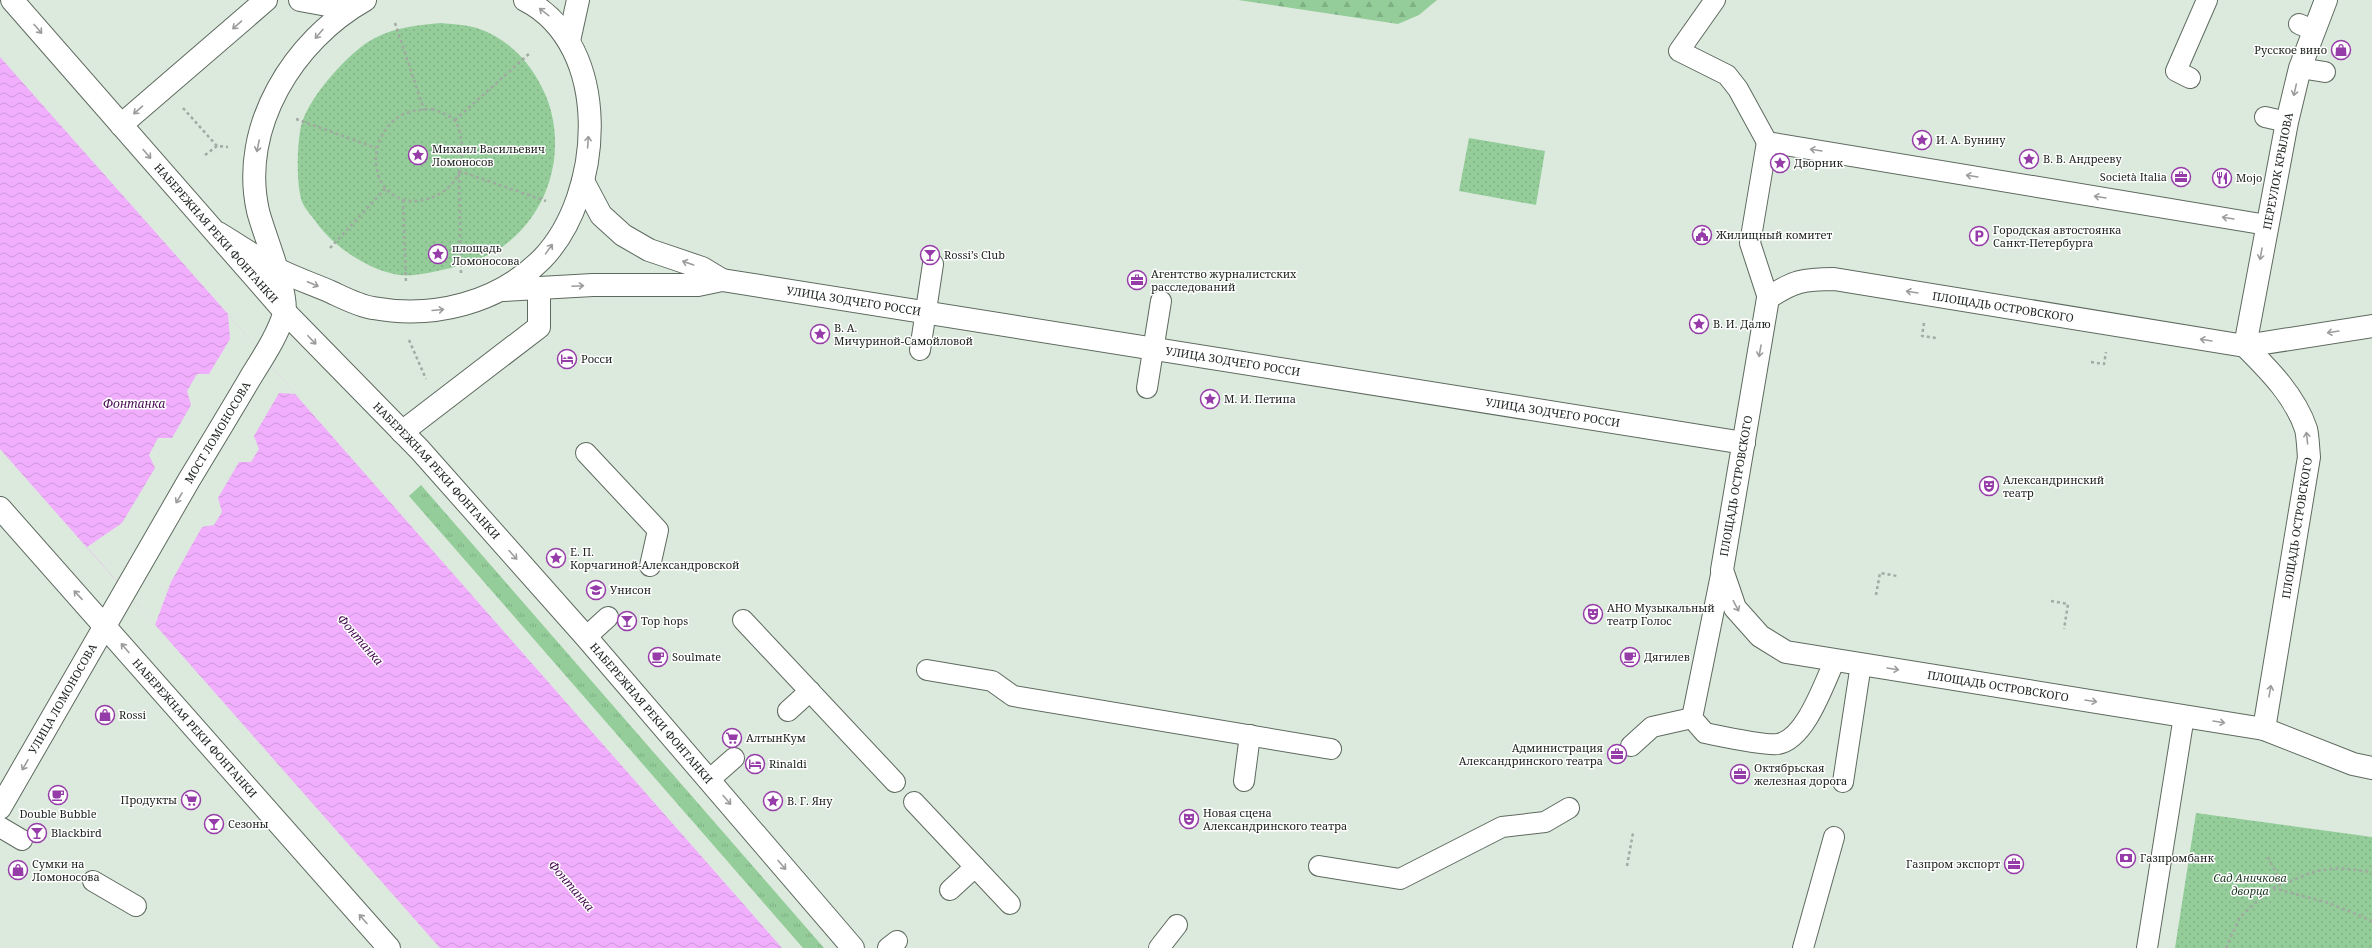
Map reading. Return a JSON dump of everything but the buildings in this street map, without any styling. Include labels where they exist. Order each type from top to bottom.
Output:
[{"type":"street","name":"НАБЕРЕЖНАЯ РЕКИ ФОНТАНКИ","points":[[12,0],[209,227],[285,312],[402,432],[586,637],[853,948]]},
{"type":"street","points":[[122,125],[266,0]]},
{"type":"street","points":[[300,0],[353,3]]},
{"type":"street","points":[[209,227],[277,269],[371,308],[406,312],[447,309],[475,302],[503,290],[542,258],[568,223],[583,181],[590,113],[583,73],[569,41],[555,21],[525,0]]},
{"type":"street","points":[[569,41],[578,0]]},
{"type":"street","name":"ПЕРЕУЛОК КРЫЛОВА","points":[[2245,346],[2287,122],[2300,68],[2306,27],[2326,0]]},
{"type":"street","points":[[285,312],[277,269],[258,211],[254,179],[257,149],[265,117],[294,63],[324,27],[353,3]]},
{"type":"street","name":"УЛИЦА ЗОДЧЕГО РОССИ","points":[[583,181],[601,215],[623,235],[649,250],[702,268],[722,280]]},
{"type":"street","name":"ПЛОЩАДЬ ОСТРОВСКОГО","points":[[2372,326],[2245,346],[1834,279],[1810,279],[1786,285],[1768,298],[1722,570],[1735,608],[1760,636],[1786,652],[2264,729],[2353,764],[2372,768]]},
{"type":"street","name":"УЛИЦА ЗОДЧЕГО РОССИ","points":[[503,290],[593,285],[698,285],[722,280],[1744,443]]},
{"type":"street","points":[[402,432],[539,327],[539,288]]},
{"type":"street","name":"МОСТ ЛОМОНОСОВА","points":[[125,589],[263,356],[285,312]]},
{"type":"street","name":"ПЛОЩАДЬ ОСТРОВСКОГО","points":[[2245,346],[2270,371],[2292,400],[2306,429],[2309,457],[2264,729]]},
{"type":"street","name":"НАБЕРЕЖНАЯ РЕКИ ФОНТАНКИ","points":[[0,508],[389,948]]},
{"type":"street","name":"УЛИЦА ЛОМОНОСОВА","points":[[0,808],[125,589]]},
{"type":"lane","points":[[1715,0],[1679,51],[1727,75],[1738,89],[1767,142],[1750,242],[1768,298]]},
{"type":"lane","points":[[2190,78],[2176,71],[2207,0]]},
{"type":"lane","points":[[2300,68],[2325,72]]},
{"type":"lane","points":[[2265,117],[2287,122]]},
{"type":"lane","points":[[1767,142],[2267,225]]},
{"type":"lane","points":[[920,350],[927,313],[933,264]]},
{"type":"lane","points":[[1147,388],[1161,301]]},
{"type":"lane","points":[[586,453],[658,530],[650,566]]},
{"type":"lane","points":[[1692,718],[1722,570]]},
{"type":"lane","points":[[586,637],[608,617]]},
{"type":"lane","points":[[743,620],[895,782]]},
{"type":"lane","points":[[1692,718],[1705,733],[1777,744],[1792,738],[1803,726],[1835,660]]},
{"type":"lane","points":[[1843,782],[1861,664]]},
{"type":"lane","points":[[927,670],[992,680],[1014,696],[1331,749]]},
{"type":"lane","points":[[788,711],[810,691]]},
{"type":"lane","points":[[2147,948],[2184,716]]},
{"type":"lane","points":[[1631,746],[1652,727],[1692,718]]},
{"type":"lane","points":[[1244,781],[1250,735]]},
{"type":"lane","points":[[709,780],[734,758]]},
{"type":"lane","points":[[914,802],[1010,904]]},
{"type":"lane","points":[[1319,866],[1400,879],[1502,827],[1545,822],[1569,808]]},
{"type":"lane","points":[[0,827],[22,840]]},
{"type":"lane","points":[[1803,948],[1834,837]]},
{"type":"lane","points":[[950,890],[975,867]]},
{"type":"lane","points":[[93,881],[136,906]]},
{"type":"lane","points":[[1159,948],[1177,925]]},
{"type":"path","points":[[395,23],[424,110]]},
{"type":"path","points":[[455,120],[530,53]]},
{"type":"path","points":[[183,108],[217,146]]},
{"type":"path","points":[[459,171],[439,194],[424,200],[408,202],[395,197],[380,180],[376,163],[376,148],[379,140],[392,123],[400,116],[432,109],[444,113],[455,120],[460,130],[462,145],[459,171],[461,273]]},
{"type":"path","points":[[295,119],[376,148]]},
{"type":"path","points":[[205,155],[217,146],[228,146]]},
{"type":"path","points":[[459,171],[551,202]]},
{"type":"path","points":[[330,248],[386,188]]},
{"type":"path","points":[[403,200],[406,284]]},
{"type":"path","points":[[1924,321],[1922,336],[1936,338]]},
{"type":"path","points":[[406,334],[427,383]]},
{"type":"path","points":[[2091,362],[2104,364],[2106,350]]},
{"type":"path","points":[[1876,595],[1880,573],[1897,576]]},
{"type":"path","points":[[2051,601],[2068,604],[2064,629]]},
{"type":"path","points":[[1627,866],[1633,833]]},
{"type":"path","points":[[2268,857],[2282,884]]},
{"type":"path","points":[[2226,948],[2240,917],[2272,888],[2316,871],[2339,868],[2372,872]]},
{"type":"path","points":[[2272,888],[2329,903],[2372,921]]},
{"type":"green space","points":[[1238,0],[1437,0],[1419,15],[1398,24]]},
{"type":"green space","points":[[441,23],[477,28],[500,39],[519,54],[534,74],[546,96],[552,117],[555,138],[554,160],[550,181],[542,201],[531,219],[516,235],[499,249],[482,258],[451,268],[419,274],[399,275],[375,268],[353,256],[323,231],[307,210],[302,202],[299,185],[298,153],[301,126],[312,102],[331,76],[353,53],[365,44],[391,31]]},
{"type":"green space","points":[[1469,138],[1545,151],[1536,205],[1459,191]]},
{"type":"green space","points":[[421,485],[824,948],[803,948],[409,496]]},
{"type":"green space","name":"Сад Аничкова дворца","points":[[2196,813],[2372,837],[2372,948],[2175,948]]},
{"type":"water","name":"Фонтанка","points":[[0,57],[228,314],[295,394],[782,948],[440,948],[0,449]]},
{"type":"pier","points":[[228,314],[295,394],[279,393],[254,436],[259,449],[251,462],[239,462],[218,498],[222,512],[214,525],[202,527],[171,582],[155,625],[87,547],[122,523],[155,468],[149,455],[158,438],[172,438],[191,405],[187,391],[197,374],[209,374],[230,339]]},
{"type":"place","name":"Русское вино","points":[[2341,50]]},
{"type":"place","name":"И. А. Бунину","points":[[1922,140]]},
{"type":"place","name":"Михаил Васильевич Ломоносов","points":[[418,155]]},
{"type":"place","name":"В. В. Андрееву","points":[[2029,159]]},
{"type":"place","name":"Дворник","points":[[1780,163]]},
{"type":"place","name":"Società Italia","points":[[2181,177]]},
{"type":"place","name":"Mojo","points":[[2222,178]]},
{"type":"place","name":"Жилищный комитет","points":[[1702,235]]},
{"type":"place","name":"Городская автостоянка Санкт-Петербурга","points":[[1979,236]]},
{"type":"place","name":"площадь Ломоносова","points":[[438,254]]},
{"type":"place","name":"Rossi’s Club","points":[[930,255]]},
{"type":"place","name":"Агентство журналистских расследований","points":[[1137,280]]},
{"type":"place","name":"В. И. Далю","points":[[1699,324]]},
{"type":"place","name":"В. А. Мичуриной-Самойловой","points":[[820,334]]},
{"type":"place","name":"Росси","points":[[567,359]]},
{"type":"place","name":"М. И. Петипа","points":[[1210,399]]},
{"type":"place","name":"Александринский театр","points":[[1989,486]]},
{"type":"place","name":"Е. П. Корчагиной-Александровской","points":[[556,558]]},
{"type":"place","name":"Унисон","points":[[596,590]]},
{"type":"place","name":"АНО Музыкальный театр Голос","points":[[1593,614]]},
{"type":"place","name":"Top hops","points":[[627,621]]},
{"type":"place","name":"Soulmate","points":[[658,657]]},
{"type":"place","name":"Дягилев","points":[[1630,657]]},
{"type":"place","name":"Rossi","points":[[105,715]]},
{"type":"place","name":"АлтынКум","points":[[732,738]]},
{"type":"place","name":"Администрация Александринского театра","points":[[1617,754]]},
{"type":"place","name":"Rinaldi","points":[[755,764]]},
{"type":"place","name":"Октябрьская железная дорога","points":[[1740,774]]},
{"type":"place","name":"Double Bubble","points":[[58,795]]},
{"type":"place","name":"Продукты","points":[[191,800]]},
{"type":"place","name":"В. Г. Яну","points":[[773,801]]},
{"type":"place","name":"Новая сцена Александринского театра","points":[[1189,819]]},
{"type":"place","name":"Сезоны","points":[[214,824]]},
{"type":"place","name":"Blackbird","points":[[37,833]]},
{"type":"place","name":"Газпромбанк","points":[[2126,858]]},
{"type":"place","name":"Газпром экспорт","points":[[2014,864]]},
{"type":"place","name":"Сумки на Ломоносова","points":[[18,870]]}]
